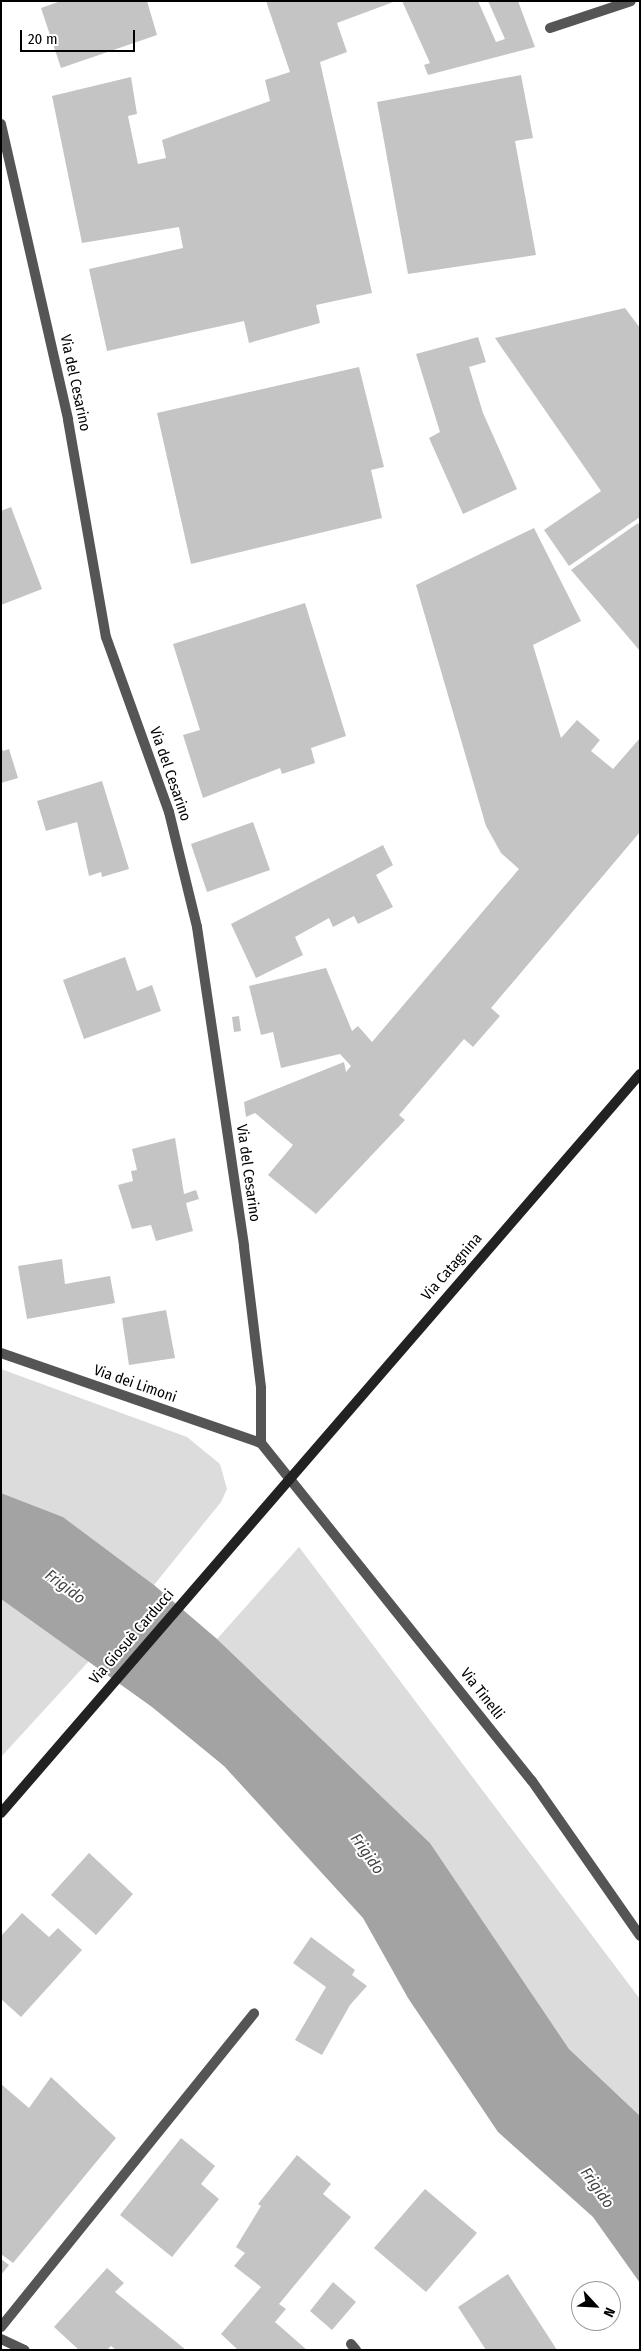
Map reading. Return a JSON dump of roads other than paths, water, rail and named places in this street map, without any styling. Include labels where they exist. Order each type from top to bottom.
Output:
[{"type":"main road","name":"Via Catagnina","points":[[287,1480],[640,1074]]},
{"type":"main road","name":"Via Giosuè Carducci","points":[[1,1813],[287,1480]]},
{"type":"street","points":[[550,28],[631,1]]},
{"type":"street","name":"Via del Cesarino","points":[[1,124],[68,420],[106,637],[169,812],[197,927],[244,1247],[261,1388],[260,1443]]},
{"type":"street","name":"Via dei Limoni","points":[[1,1352],[260,1443]]},
{"type":"street","name":"Via Tinelli","points":[[260,1443],[287,1480],[532,1781],[640,1936]]},
{"type":"street","points":[[1,2327],[254,2013]]},
{"type":"street","points":[[1,2339],[24,2350]]},
{"type":"water","name":"Frigido","points":[[1,1493],[63,1517],[154,1585],[217,1639],[430,1843],[569,2049],[640,2116],[640,2283],[593,2217],[498,2132],[408,1998],[363,1918],[224,1766],[152,1707],[1,1599]]}]
